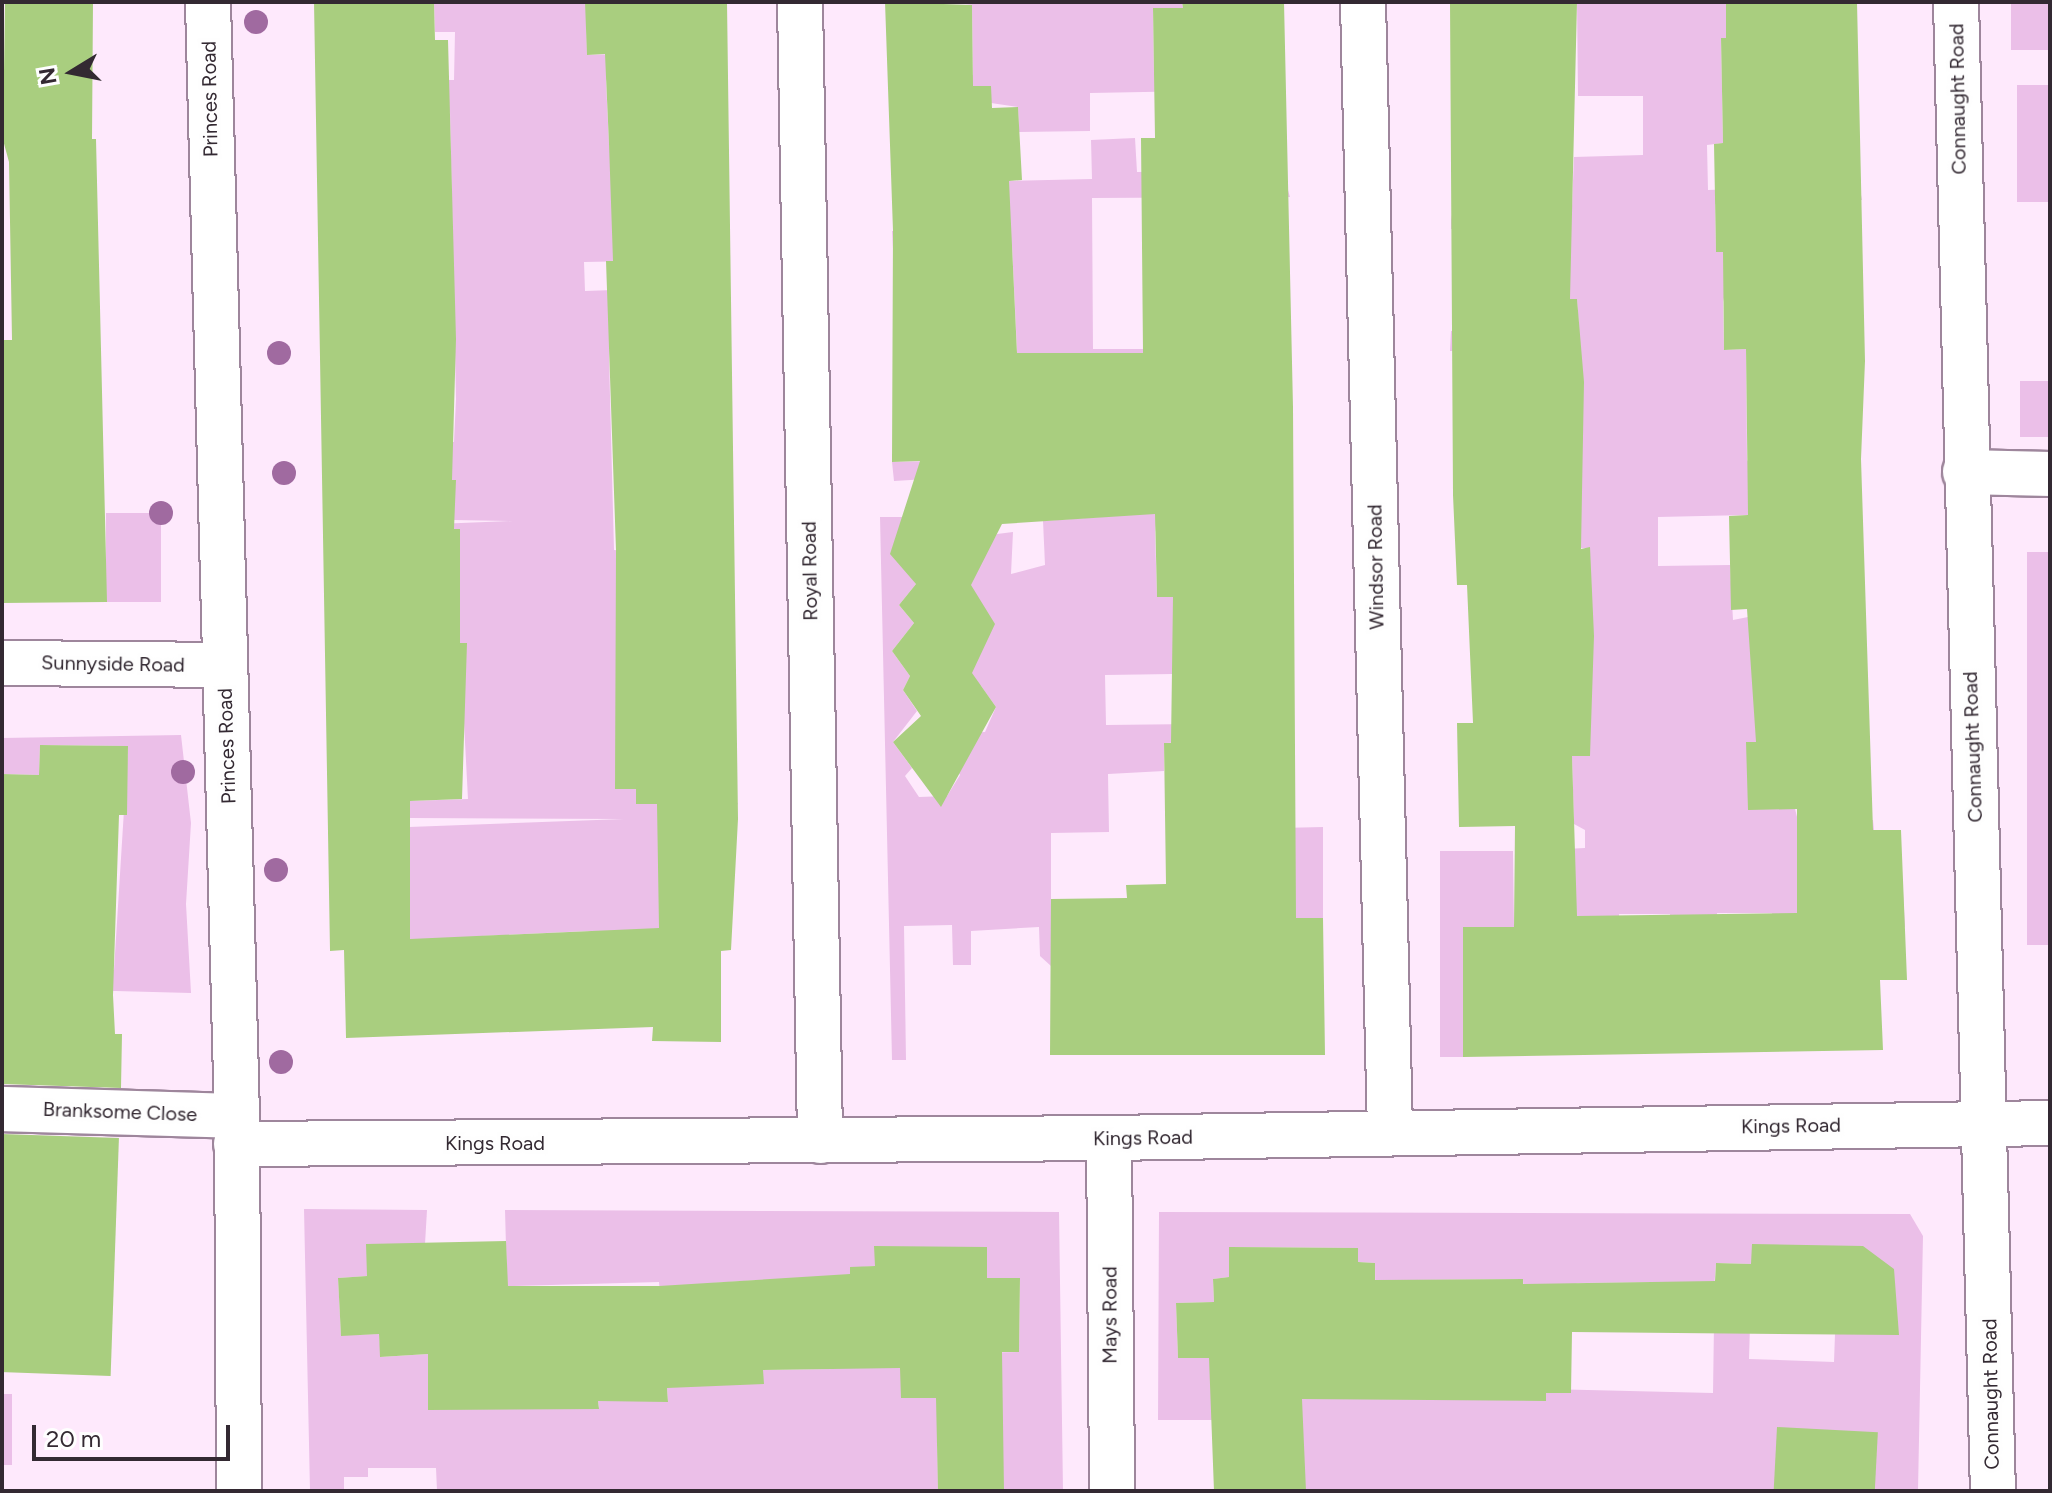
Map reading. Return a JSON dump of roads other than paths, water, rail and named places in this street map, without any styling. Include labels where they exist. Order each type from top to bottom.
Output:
[{"type":"street","name":"Princes Road","points":[[208,2],[237,1130],[239,1491]]},
{"type":"street","name":"Royal Road","points":[[800,2],[820,1141]]},
{"type":"street","name":"Windsor Road","points":[[1363,2],[1390,1132]]},
{"type":"street","name":"Connaught Road","points":[[1956,2],[1965,472],[1993,1491]]},
{"type":"street","points":[[1965,472],[2050,474]]},
{"type":"street","name":"Sunnyside Road","points":[[2,663],[225,665]]},
{"type":"street","name":"Branksome Close","points":[[2,1109],[237,1130]]},
{"type":"street","name":"Kings Road","points":[[237,1130],[820,1141],[2050,1123]]},
{"type":"street","name":"Mays Road","points":[[1109,1138],[1112,1491]]}]
